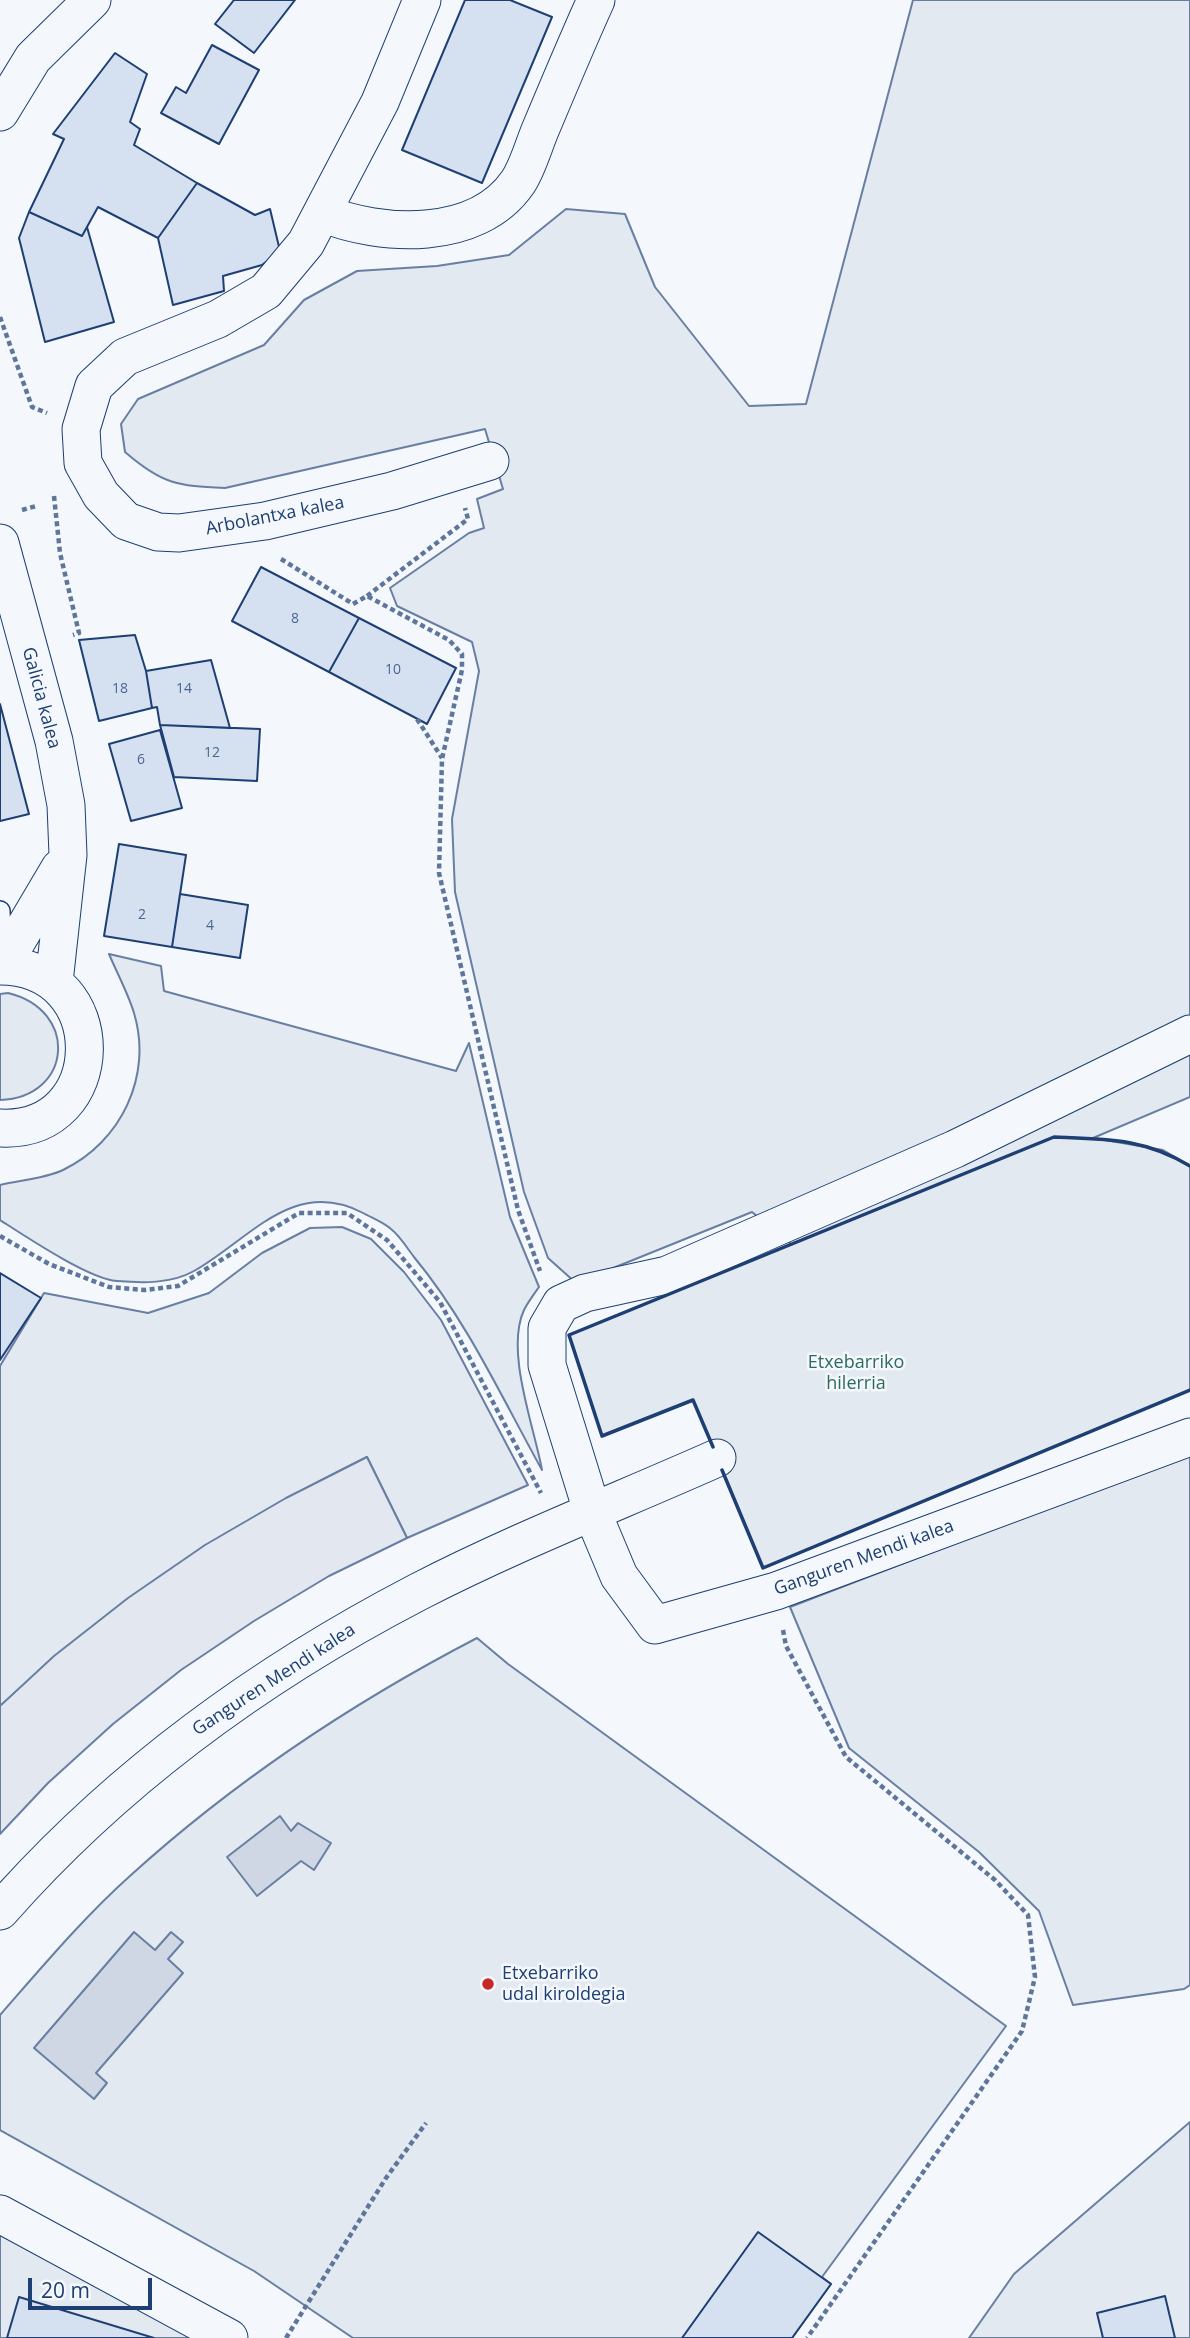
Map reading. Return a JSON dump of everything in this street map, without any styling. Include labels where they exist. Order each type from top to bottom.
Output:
[{"type":"street","points":[[0,112],[33,58],[92,0]]},
{"type":"street","name":"Arbolantxa kalea","points":[[422,0],[380,102],[306,243],[266,291],[218,319],[125,357],[94,386],[82,429],[83,463],[101,495],[126,521],[158,531],[179,533],[229,527],[392,491],[490,461]]},
{"type":"street","points":[[322,213],[351,225],[379,229],[440,228],[485,212],[518,182],[596,0]]},
{"type":"street","name":"Galicia kalea","points":[[0,543],[54,741],[66,806],[68,855],[54,982]]},
{"type":"street","points":[[0,1128],[15,1129],[41,1121],[63,1105],[79,1082],[86,1055],[84,1028],[73,1002],[54,982],[29,969],[1,966],[68,855]]},
{"type":"street","points":[[593,1514],[547,1365],[547,1328],[561,1304],[584,1293],[667,1275],[955,1149],[1190,1034]]},
{"type":"street","name":"Ganguren Mendi kalea","points":[[593,1514],[619,1576],[655,1625],[776,1591],[1190,1437]]},
{"type":"street","name":"Ganguren Mendi kalea","points":[[0,1911],[38,1869],[128,1785],[172,1748],[262,1685],[348,1631],[417,1593],[717,1458]]},
{"type":"street","points":[[0,2214],[229,2338]]},
{"type":"lane","points":[[0,911],[1,966]]},
{"type":"path","points":[[0,317],[32,407],[50,414]]},
{"type":"path","points":[[229,527],[353,604],[468,519],[455,472]]},
{"type":"path","points":[[54,491],[60,553],[79,633],[73,635]]},
{"type":"path","points":[[367,596],[449,640],[462,654],[462,670],[442,759],[439,873],[518,1210],[541,1272],[561,1304]]},
{"type":"path","points":[[417,719],[442,759]]},
{"type":"path","points":[[0,1236],[49,1265],[109,1287],[145,1290],[178,1286],[299,1213],[346,1213],[387,1240],[440,1302],[535,1478],[555,1530]]},
{"type":"path","points":[[776,1591],[786,1646],[846,1757],[995,1880],[1028,1915],[1035,1978],[1022,2031],[807,2338]]},
{"type":"path","points":[[286,2338],[386,2178],[426,2123]]},
{"type":"green space","name":"Etxebarriko hilerria","points":[[913,0],[1190,0],[1190,1097],[1093,1138],[1163,1150],[1190,1166],[1190,1390],[763,1568],[693,1400],[602,1436],[569,1335],[791,1244],[752,1212],[576,1283],[548,1258],[524,1192],[455,892],[452,819],[479,671],[472,642],[397,606],[390,588],[469,533],[484,528],[477,499],[503,489],[485,429],[225,488],[182,484],[149,471],[125,452],[121,424],[138,399],[264,345],[304,300],[357,271],[437,266],[509,255],[566,209],[625,214],[655,287],[749,406],[806,404]]},
{"type":"green space","points":[[109,954],[161,966],[164,991],[456,1071],[469,1043],[510,1217],[539,1287],[524,1310],[519,1327],[518,1346],[523,1389],[542,1470],[483,1360],[451,1307],[394,1232],[385,1224],[363,1213],[338,1204],[315,1202],[293,1207],[272,1217],[194,1271],[176,1278],[146,1282],[117,1281],[90,1273],[0,1220],[0,1185],[56,1173],[83,1158],[101,1143],[116,1125],[127,1105],[135,1083],[139,1037],[132,1006]]},
{"type":"green space","points":[[8,993],[31,1002],[47,1016],[56,1034],[58,1052],[53,1069],[42,1084],[24,1095],[0,1100],[0,994]]},
{"type":"green space","points":[[342,1227],[371,1239],[404,1272],[441,1320],[528,1485],[407,1538],[367,1457],[266,1511],[174,1568],[86,1632],[0,1706],[0,1366],[44,1293],[148,1313],[209,1293],[262,1253],[310,1228]]},
{"type":"green space","points":[[1190,1453],[1190,1985],[1184,1989],[1073,2005],[1039,1911],[979,1852],[849,1748],[790,1607]]},
{"type":"green space","name":"Etxebarriko udal kiroldegia","points":[[477,1638],[508,1664],[1006,2026],[822,2277],[831,2284],[792,2338],[353,2338],[254,2271],[0,2130],[0,2015],[97,1908],[171,1840],[296,1745],[385,1689]]},
{"type":"green space","points":[[1190,2122],[1190,2338],[969,2338],[1014,2274]]},
{"type":"green space","points":[[0,2214],[229,2338],[0,2338]]},
{"type":"shaded area","points":[[367,1457],[407,1538],[329,1576],[254,1621],[181,1670],[113,1724],[48,1783],[0,1834],[0,1706],[54,1656],[128,1598],[205,1545],[286,1498]]},
{"type":"shaded area","points":[[280,1816],[291,1831],[298,1823],[331,1843],[314,1870],[301,1861],[257,1896],[227,1857]]},
{"type":"shaded area","points":[[134,1932],[155,1950],[171,1932],[183,1942],[168,1959],[183,1973],[96,2073],[107,2083],[94,2099],[34,2048]]},
{"type":"building","points":[[234,0],[295,0],[254,53],[215,24]]},
{"type":"building","points":[[465,0],[510,0],[552,17],[482,183],[402,150]]},
{"type":"building","points":[[212,45],[259,70],[219,144],[161,113],[176,87],[186,93]]},
{"type":"building","points":[[115,53],[147,74],[130,122],[140,129],[134,145],[197,183],[158,238],[98,207],[82,236],[29,212],[64,139],[53,134]]},
{"type":"building","points":[[197,183],[255,215],[270,209],[280,251],[262,265],[223,276],[224,291],[173,305],[158,238]]},
{"type":"building","points":[[29,212],[82,236],[87,227],[114,322],[45,342],[19,238]]},
{"type":"building","points":[[261,567],[359,618],[329,672],[232,621]]},
{"type":"building","points":[[359,618],[456,668],[427,724],[329,672]]},
{"type":"building","points":[[135,635],[146,671],[152,708],[99,721],[79,640]]},
{"type":"building","points":[[211,660],[230,728],[160,725],[157,707],[152,708],[146,671]]},
{"type":"building","points":[[0,704],[29,814],[0,821]]},
{"type":"building","points":[[160,725],[260,729],[257,781],[174,777]]},
{"type":"building","points":[[160,730],[182,808],[131,821],[109,744]]},
{"type":"building","points":[[119,844],[186,855],[172,947],[104,936]]},
{"type":"building","points":[[180,894],[248,905],[240,958],[172,947]]},
{"type":"building","points":[[0,1273],[41,1298],[0,1360]]},
{"type":"building","points":[[758,2232],[831,2284],[792,2338],[682,2338]]},
{"type":"building","points":[[1165,2296],[1175,2338],[1103,2338],[1097,2313]]},
{"type":"building","points":[[19,2297],[154,2338],[7,2338]]},
{"type":"wall","points":[[713,1447],[693,1400],[602,1436],[569,1335],[1054,1137],[1140,1145],[1190,1166]]},
{"type":"wall","points":[[722,1470],[763,1568],[1190,1390]]},
{"type":"place","name":"Etxebarriko udal kiroldegia","points":[[488,1984]]}]
